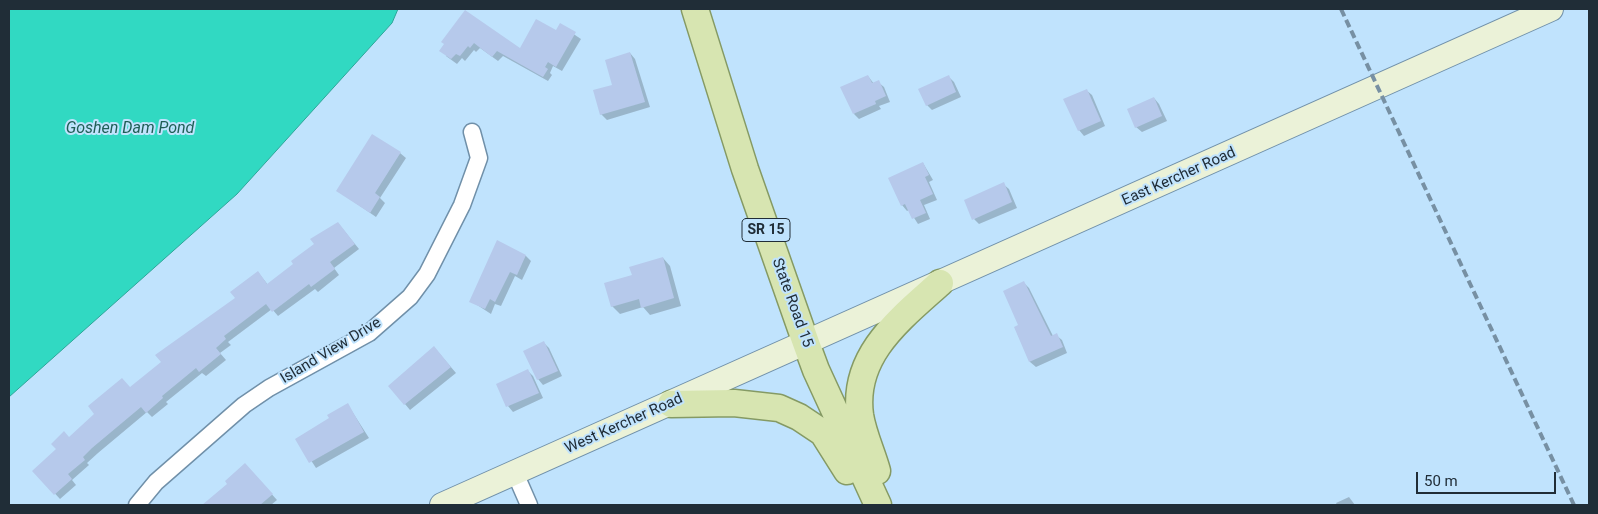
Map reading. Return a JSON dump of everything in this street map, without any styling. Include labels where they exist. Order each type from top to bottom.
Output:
[{"type":"main road","name":"State Road 15","points":[[695,9],[751,186],[806,343],[816,370],[878,505]]},
{"type":"main road","name":"East Kercher Road","points":[[806,343],[1551,9]]},
{"type":"main road","points":[[887,505],[860,416],[860,390],[867,362],[877,344],[891,327],[940,283]]},
{"type":"main road","name":"West Kercher Road","points":[[442,505],[806,343]]},
{"type":"main road","points":[[671,404],[757,404],[779,408],[799,417],[823,434],[868,505]]},
{"type":"street","name":"Island View Drive","points":[[137,505],[156,482],[244,405],[268,388],[368,333],[410,298],[427,274],[462,206],[479,158],[472,132]]},
{"type":"street","points":[[515,472],[529,505]]},
{"type":"water","name":"Goshen Dam Pond","points":[[9,9],[398,9],[392,23],[237,194],[9,397]]},
{"type":"building","points":[[465,10],[520,48],[536,19],[556,30],[560,23],[576,32],[556,67],[548,62],[545,67],[548,69],[543,77],[497,51],[492,57],[474,43],[470,48],[468,46],[460,56],[456,54],[451,59],[439,51],[444,44],[441,42]]},
{"type":"building","points":[[630,52],[645,102],[600,115],[593,90],[612,85],[605,60]]},
{"type":"building","points":[[868,75],[872,83],[879,80],[886,96],[875,101],[876,104],[853,114],[840,87]]},
{"type":"building","points":[[949,75],[956,92],[926,106],[918,89]]},
{"type":"building","points":[[1087,89],[1101,121],[1078,131],[1063,99]]},
{"type":"building","points":[[1154,97],[1162,116],[1135,128],[1127,109]]},
{"type":"building","points":[[372,134],[401,152],[375,193],[380,197],[370,213],[336,191]]},
{"type":"building","points":[[923,162],[929,175],[925,177],[933,194],[920,200],[926,213],[912,219],[905,204],[901,206],[888,178]]},
{"type":"building","points":[[1004,182],[1012,202],[972,220],[964,200]]},
{"type":"building","points":[[338,222],[355,244],[330,262],[335,269],[311,287],[309,284],[272,312],[266,304],[224,336],[226,339],[216,348],[221,354],[199,372],[196,368],[162,396],[163,398],[146,413],[141,407],[92,448],[83,457],[85,460],[68,474],[72,479],[54,495],[32,471],[56,449],[51,444],[64,431],[69,437],[94,414],[88,406],[122,378],[130,387],[161,362],[155,355],[235,298],[230,292],[258,271],[267,284],[293,264],[291,261],[314,244],[310,239]]},
{"type":"building","points":[[497,240],[526,255],[517,275],[510,272],[495,302],[490,299],[485,309],[469,302]]},
{"type":"building","points":[[663,257],[674,298],[641,308],[639,299],[611,307],[604,283],[632,275],[629,267]]},
{"type":"building","points":[[1024,281],[1051,336],[1057,333],[1063,347],[1029,362],[1014,327],[1018,325],[1003,291]]},
{"type":"building","points":[[544,341],[558,371],[537,380],[523,351]]},
{"type":"building","points":[[434,346],[451,367],[404,405],[388,386]]},
{"type":"building","points":[[528,369],[539,393],[506,407],[496,384]]},
{"type":"building","points":[[348,403],[364,432],[309,463],[295,439],[329,418],[327,415]]},
{"type":"building","points":[[245,463],[273,494],[260,505],[202,505],[227,484],[225,481]]},
{"type":"railway","points":[[1341,9],[1574,505]]}]
